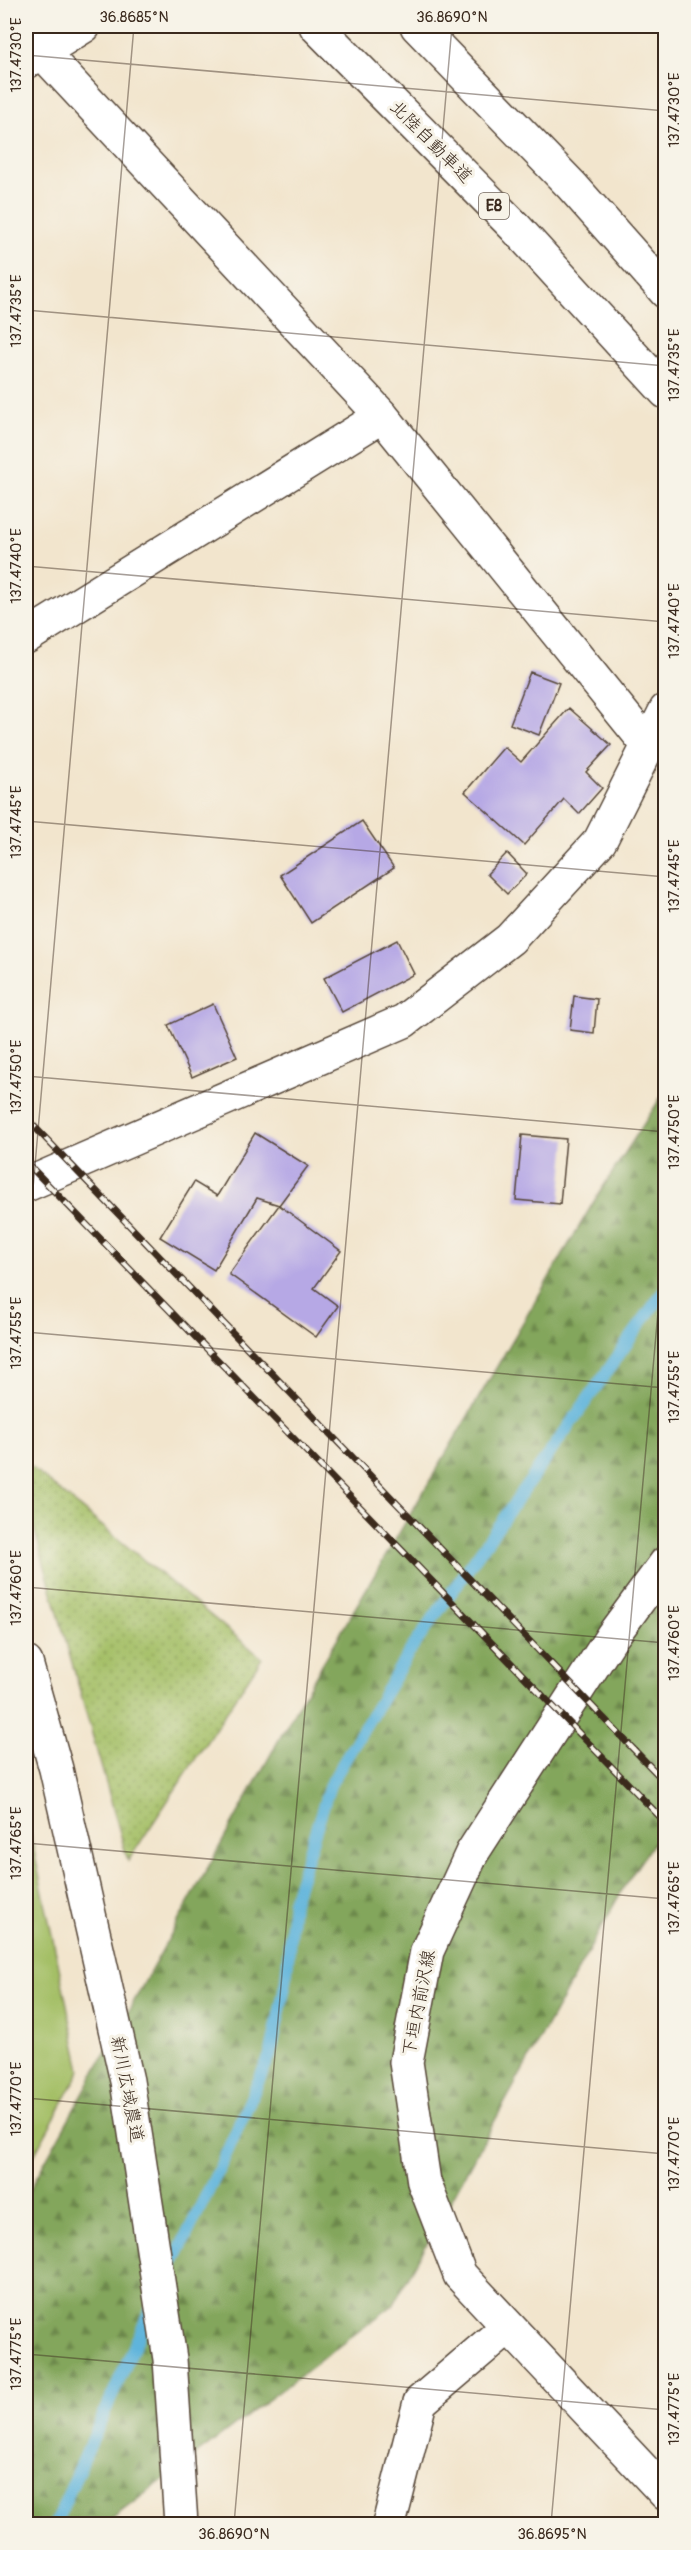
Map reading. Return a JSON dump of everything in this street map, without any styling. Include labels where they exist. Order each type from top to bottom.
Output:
[{"type":"main road","name":"北陸自動車道","points":[[316,26],[515,227],[666,392]]},
{"type":"main road","points":[[417,26],[572,186],[666,292]]},
{"type":"main road","points":[[80,28],[31,49],[382,416],[648,745]]},
{"type":"main road","points":[[26,637],[382,416]]},
{"type":"main road","points":[[26,1185],[404,1021],[510,939],[600,841],[666,710]]},
{"type":"main road","name":"下垣内前沢線","points":[[666,1563],[613,1635],[472,1853],[427,1952],[406,2061],[424,2182],[460,2275],[666,2494]]},
{"type":"main road","name":"新川広域農道","points":[[26,1663],[56,1769],[128,2080],[171,2359],[181,2524]]},
{"type":"main road","points":[[389,2524],[420,2402],[508,2327]]},
{"type":"green space","points":[[665,1091],[665,1825],[625,1885],[393,2305],[105,2524],[26,2524],[26,2196],[297,1707],[596,1198]]},
{"type":"green space","points":[[26,1463],[262,1658],[128,1861],[26,1500]]},
{"type":"green space","points":[[26,1814],[81,2070],[26,2169]]},
{"type":"building","points":[[530,672],[559,683],[539,735],[510,724]]},
{"type":"building","points":[[569,708],[611,745],[586,772],[602,788],[579,814],[564,799],[524,845],[465,792],[504,747],[521,762]]},
{"type":"building","points":[[362,821],[394,868],[311,923],[280,875]]},
{"type":"building","points":[[507,853],[527,874],[507,894],[487,874]]},
{"type":"building","points":[[397,940],[414,974],[342,1012],[324,978]]},
{"type":"building","points":[[574,996],[597,999],[594,1033],[570,1030]]},
{"type":"building","points":[[213,1004],[237,1057],[192,1077],[168,1025]]},
{"type":"building","points":[[255,1133],[308,1166],[279,1205],[257,1198],[214,1270],[160,1237],[194,1182],[217,1196]]},
{"type":"building","points":[[522,1135],[566,1139],[560,1204],[516,1200]]},
{"type":"building","points":[[279,1205],[341,1251],[314,1288],[338,1306],[316,1337],[229,1274]]},
{"type":"waterway","points":[[166,2277],[223,2161],[271,2053],[286,1981],[293,1901],[330,1785],[408,1654],[666,1288]]},
{"type":"waterway","points":[[55,2524],[153,2304]]},
{"type":"railway","points":[[26,1118],[666,1783]]},
{"type":"railway","points":[[26,1162],[666,1823]]}]
